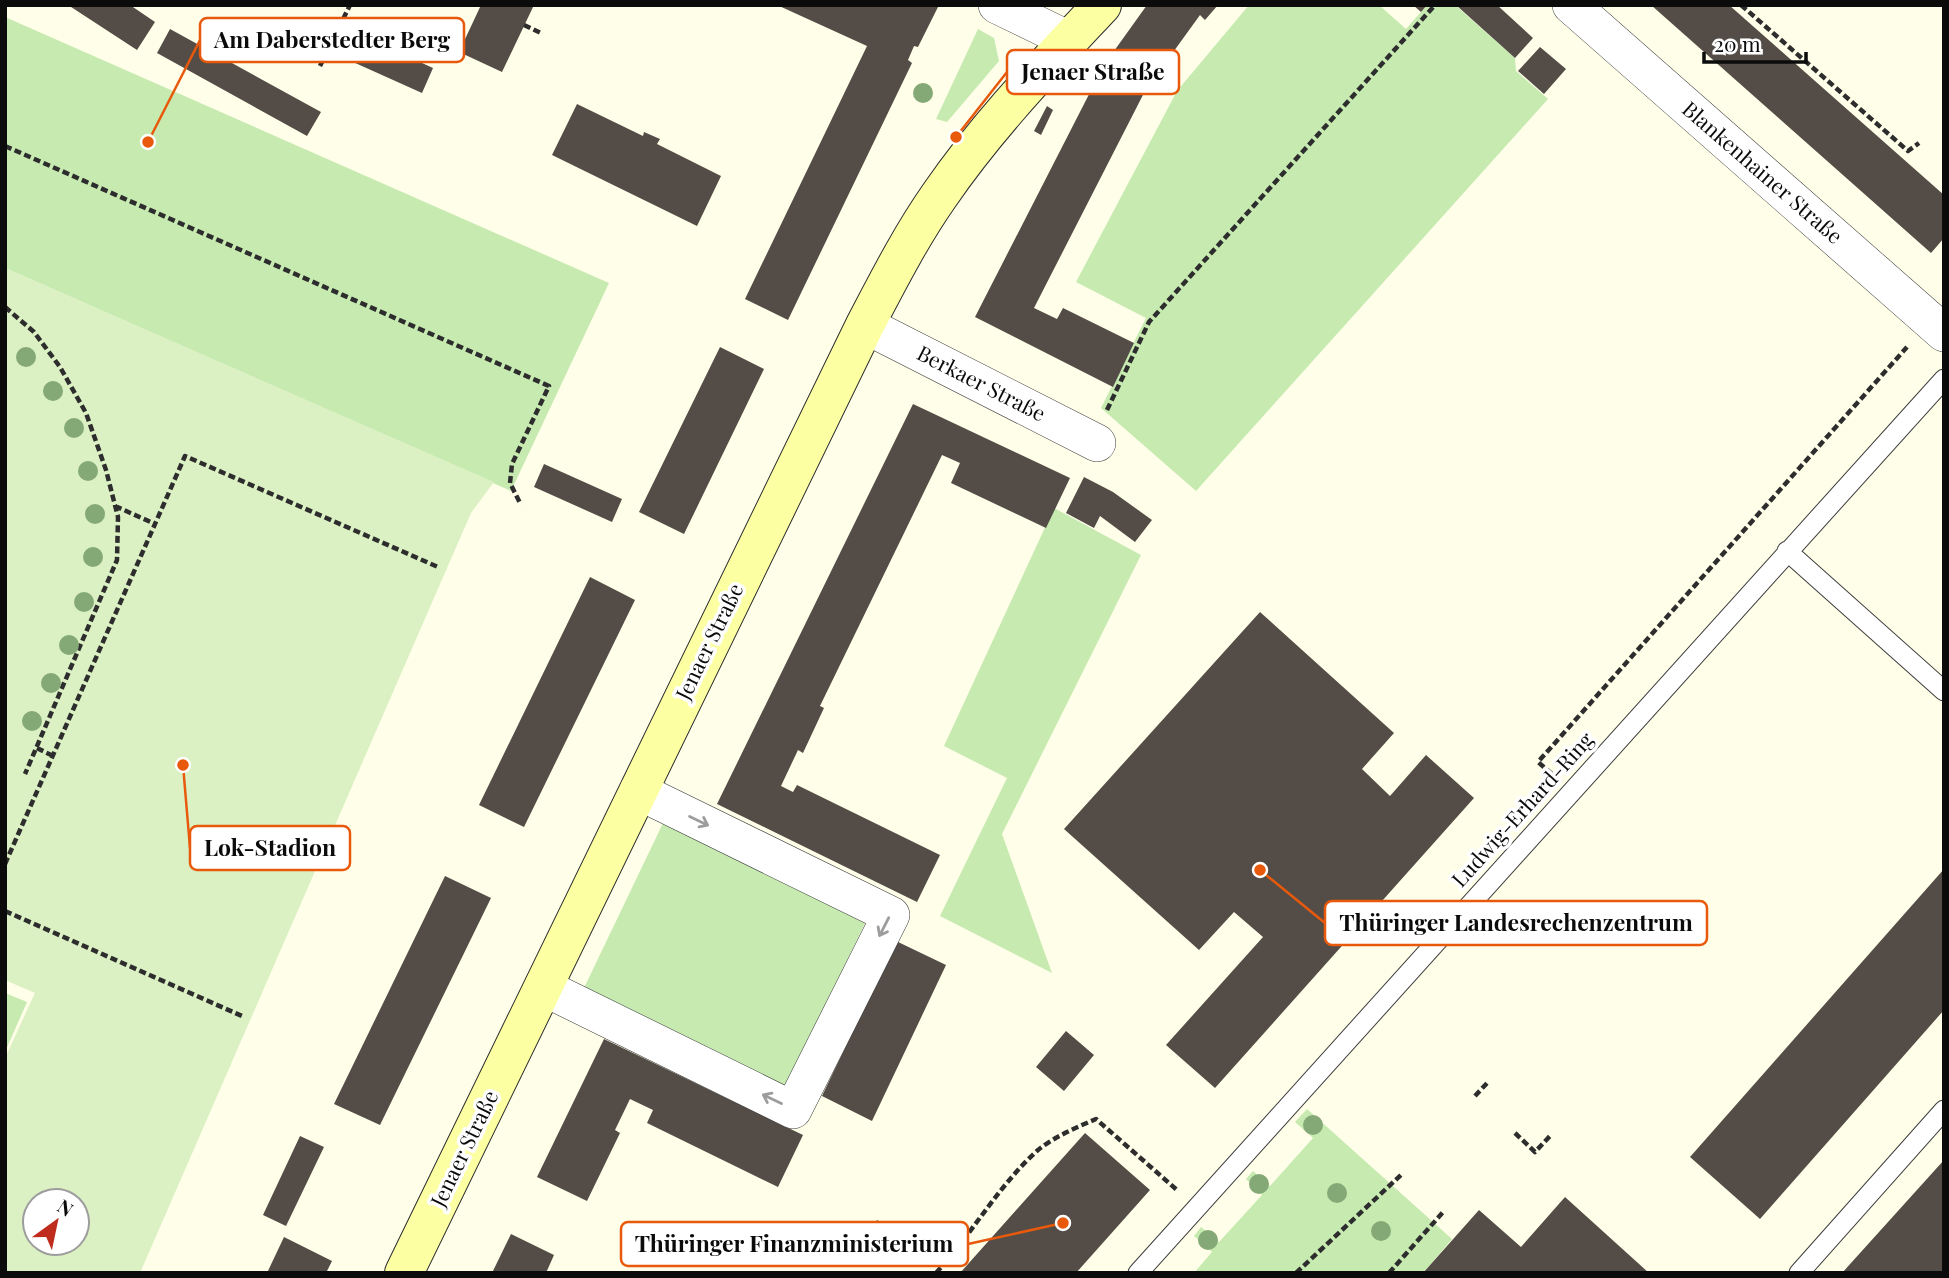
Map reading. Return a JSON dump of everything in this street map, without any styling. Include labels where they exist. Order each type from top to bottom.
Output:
[{"type":"street","points":[[997,5],[1069,40]]},
{"type":"street","name":"Jenaer Straße","points":[[404,1273],[865,325],[938,197],[990,128],[1102,5]]},
{"type":"street","name":"Blankenhainer Straße","points":[[1579,8],[1937,327]]},
{"type":"street","name":"Berkaer Straße","points":[[865,325],[1094,442]]},
{"type":"street","points":[[543,987],[793,1110],[891,915],[638,791]]},
{"type":"lane","name":"Ludwig-Erhard-Ring","points":[[1138,1273],[1944,379]]},
{"type":"lane","points":[[1787,551],[1944,691]]},
{"type":"lane","points":[[1799,1273],[1944,1110]]},
{"type":"path","points":[[320,66],[350,5]]},
{"type":"path","points":[[1094,442],[1149,322],[1435,5]]},
{"type":"path","points":[[1741,5],[1908,151],[1919,143]]},
{"type":"path","points":[[524,25],[541,33]]},
{"type":"path","points":[[5,146],[549,386],[512,464],[510,483],[521,505]]},
{"type":"path","points":[[5,307],[34,332],[60,367],[86,413],[118,517],[117,560],[25,774]]},
{"type":"path","points":[[1570,791],[1538,762],[1937,327]]},
{"type":"path","points":[[5,864],[185,456],[438,567]]},
{"type":"path","points":[[115,506],[155,524]]},
{"type":"path","points":[[37,748],[53,756]]},
{"type":"path","points":[[5,911],[242,1016]]},
{"type":"path","points":[[1475,1096],[1489,1080]]},
{"type":"path","points":[[936,1273],[966,1240],[1004,1188],[1040,1149],[1096,1119],[1196,1207]]},
{"type":"path","points":[[1516,1133],[1535,1152],[1550,1136]]},
{"type":"path","points":[[1296,1273],[1402,1174]]},
{"type":"path","points":[[1389,1273],[1444,1211]]},
{"type":"green space","points":[[1249,5],[1379,5],[1406,29],[1427,5],[1455,5],[1515,58],[1516,71],[1548,99],[1196,491],[1101,408],[1146,318],[1076,282],[1177,91]]},
{"type":"green space","points":[[5,17],[609,283],[511,491],[5,268]]},
{"type":"green space","points":[[978,29],[994,38],[999,61],[947,122],[936,119]]},
{"type":"green space","points":[[5,268],[494,482],[471,513],[140,1273],[5,1273],[5,1058],[35,993],[5,980]]},
{"type":"green space","points":[[1054,508],[1141,555],[1002,834],[1052,973],[940,916],[1007,778],[944,746]]},
{"type":"green space","points":[[665,819],[868,917],[785,1088],[583,990]]},
{"type":"green space","points":[[5,993],[27,1002],[5,1052]]},
{"type":"green space","points":[[1307,1109],[1452,1239],[1423,1273],[1194,1273],[1212,1252],[1194,1236],[1201,1227],[1219,1242],[1262,1195],[1246,1179],[1253,1171],[1270,1186],[1313,1138],[1295,1122]]},
{"type":"building","points":[[68,5],[130,5],[155,22],[137,50]]},
{"type":"building","points":[[481,5],[534,5],[502,72],[459,52]]},
{"type":"building","points":[[777,5],[939,5],[918,47],[914,46],[908,60],[912,63],[788,320],[745,299],[867,46]]},
{"type":"building","points":[[1147,5],[1218,5],[1205,20],[1200,15],[1145,91],[1034,308],[1057,319],[1063,308],[1134,343],[1113,387],[975,317],[1104,65]]},
{"type":"building","points":[[1413,5],[1427,5],[1421,12]]},
{"type":"building","points":[[1456,5],[1497,5],[1533,38],[1515,58]]},
{"type":"building","points":[[1651,5],[1729,5],[1944,195],[1944,238],[1931,253]]},
{"type":"building","points":[[345,28],[433,68],[422,93],[333,53]]},
{"type":"building","points":[[170,29],[321,112],[307,136],[157,53]]},
{"type":"building","points":[[1540,47],[1566,69],[1544,94],[1518,71]]},
{"type":"building","points":[[577,104],[643,136],[644,132],[660,139],[657,144],[721,176],[697,226],[552,155]]},
{"type":"building","points":[[1047,106],[1053,110],[1041,135],[1034,131]]},
{"type":"building","points":[[720,347],[764,369],[684,534],[639,512]]},
{"type":"building","points":[[913,404],[1070,478],[1046,528],[951,483],[960,463],[942,455],[820,706],[824,708],[803,753],[798,750],[781,786],[793,792],[797,785],[940,855],[917,902],[717,804]]},
{"type":"building","points":[[544,464],[622,499],[612,522],[534,487]]},
{"type":"building","points":[[1084,477],[1113,492],[1152,520],[1135,542],[1100,516],[1094,528],[1066,513]]},
{"type":"building","points":[[590,577],[635,600],[524,827],[479,805]]},
{"type":"building","points":[[1260,612],[1394,733],[1362,769],[1390,796],[1426,755],[1474,798],[1215,1088],[1166,1045],[1263,937],[1234,912],[1199,950],[1064,829]]},
{"type":"building","points":[[1944,869],[1944,1010],[1760,1219],[1690,1157]]},
{"type":"building","points":[[445,876],[491,898],[380,1125],[334,1104]]},
{"type":"building","points":[[896,941],[946,965],[872,1121],[822,1096]]},
{"type":"building","points":[[1066,1031],[1094,1055],[1064,1091],[1036,1067]]},
{"type":"building","points":[[604,1039],[803,1135],[778,1187],[647,1123],[653,1110],[630,1099],[615,1130],[620,1133],[587,1201],[537,1177]]},
{"type":"building","points":[[1085,1133],[1150,1190],[1076,1273],[960,1273]]},
{"type":"building","points":[[300,1136],[324,1147],[286,1226],[263,1215]]},
{"type":"building","points":[[1944,1160],[1944,1273],[1842,1273]]},
{"type":"building","points":[[1565,1197],[1649,1273],[1423,1273],[1479,1210],[1521,1247]]},
{"type":"building","points":[[877,1220],[894,1230],[887,1243],[870,1234]]},
{"type":"building","points":[[511,1234],[554,1255],[546,1273],[492,1273]]},
{"type":"building","points":[[284,1237],[332,1261],[326,1273],[267,1273]]},
{"type":"place","name":"Jenaer Straße","points":[[956,137]]},
{"type":"place","name":"Am Daberstedter Berg","points":[[148,142]]},
{"type":"place","name":"Lok-Stadion","points":[[183,765]]},
{"type":"place","name":"Thüringer Landesrechenzentrum","points":[[1260,870]]},
{"type":"place","name":"Thüringer Finanzministerium","points":[[1063,1223]]}]
